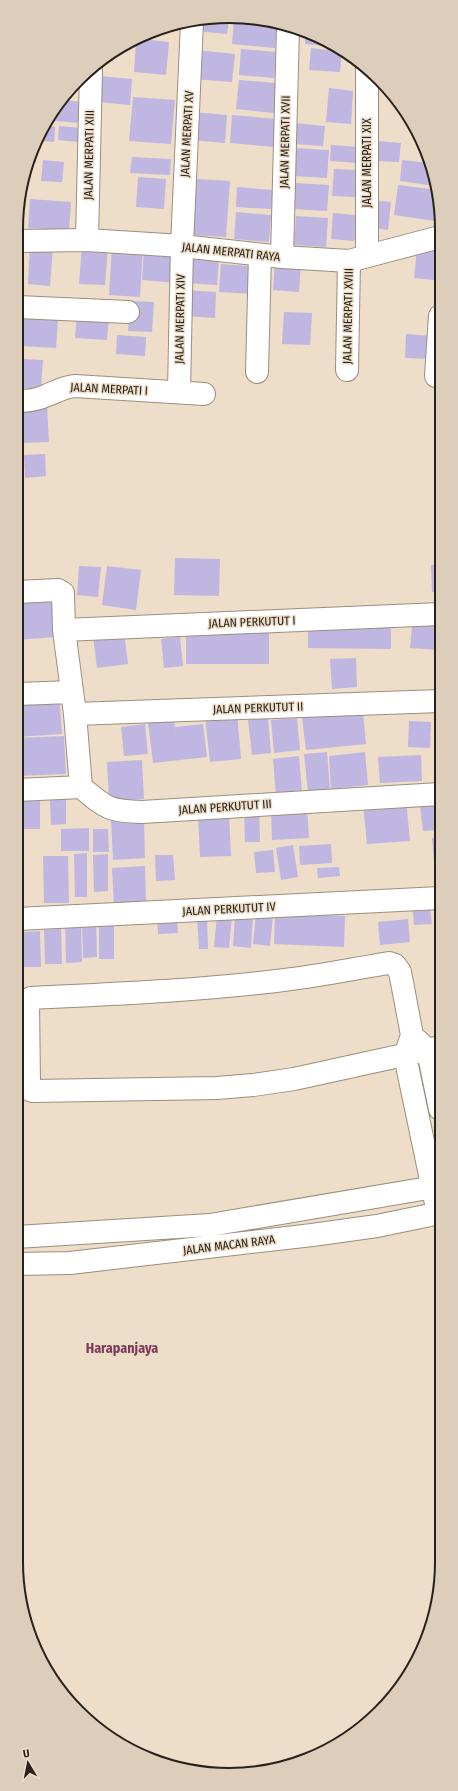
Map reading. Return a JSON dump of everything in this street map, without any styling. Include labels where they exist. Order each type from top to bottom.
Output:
[{"type":"street","name":"JALAN MERPATI XV","points":[[182,246],[192,27]]},
{"type":"street","name":"JALAN MERPATI XVII","points":[[282,257],[288,32]]},
{"type":"street","name":"JALAN MERPATI XIII","points":[[87,240],[91,76]]},
{"type":"street","name":"JALAN MERPATI XIX","points":[[358,259],[367,76]]},
{"type":"street","name":"JALAN MERPATI RAYA","points":[[23,241],[87,240],[182,246],[282,257],[358,259],[435,238]]},
{"type":"street","name":"JALAN MERPATI XIV","points":[[178,392],[182,246]]},
{"type":"street","points":[[257,372],[260,255]]},
{"type":"street","name":"JALAN MERPATI XVIII","points":[[347,370],[358,259]]},
{"type":"street","points":[[23,307],[128,312]]},
{"type":"street","name":"JALAN MERPATI I","points":[[23,400],[40,398],[65,387],[75,386],[204,394]]},
{"type":"street","points":[[23,592],[61,591],[63,593],[64,630],[75,714],[81,787],[23,790]]},
{"type":"street","name":"JALAN PERKUTUT I","points":[[64,630],[435,614]]},
{"type":"street","points":[[23,694],[72,692]]},
{"type":"street","name":"JALAN PERKUTUT II","points":[[75,714],[435,701]]},
{"type":"street","name":"JALAN PERKUTUT III","points":[[81,787],[104,806],[118,811],[142,812],[435,794]]},
{"type":"street","name":"JALAN PERKUTUT IV","points":[[23,919],[435,898]]},
{"type":"street","points":[[434,1049],[405,1056],[294,1079],[253,1085],[217,1088],[33,1091],[30,1090],[29,1083],[28,1002],[31,998],[155,993],[271,982],[389,963],[395,965],[400,972],[412,1035],[405,1056],[435,1183]]},
{"type":"street","points":[[412,1035],[434,1049]]},
{"type":"street","points":[[434,1049],[435,1059]]},
{"type":"street","name":"JALAN MACAN RAYA","points":[[23,1237],[210,1225],[435,1187]]},
{"type":"street","name":"JALAN MACAN RAYA","points":[[23,1264],[70,1263],[212,1247],[376,1226],[435,1214]]},
{"type":"street","points":[[210,1225],[212,1247]]},
{"type":"building","points":[[229,23],[227,34],[195,31],[196,26]]},
{"type":"building","points":[[234,23],[277,29],[275,48],[232,44]]},
{"type":"building","points":[[306,38],[323,46],[305,44]]},
{"type":"building","points":[[148,40],[169,42],[166,75],[134,72],[136,45]]},
{"type":"building","points":[[311,48],[331,51],[341,57],[340,72],[309,70]]},
{"type":"building","points":[[241,49],[276,52],[274,78],[239,75]]},
{"type":"building","points":[[196,50],[235,54],[232,82],[193,79]]},
{"type":"building","points":[[100,76],[132,79],[130,105],[98,102]]},
{"type":"building","points":[[239,80],[277,83],[274,113],[236,109]]},
{"type":"building","points":[[329,88],[353,91],[351,124],[326,122]]},
{"type":"building","points":[[133,97],[175,100],[171,144],[129,141]]},
{"type":"building","points":[[69,101],[81,102],[80,123],[54,121]]},
{"type":"building","points":[[193,112],[227,115],[225,143],[191,140]]},
{"type":"building","points":[[232,115],[278,119],[275,147],[230,143]]},
{"type":"building","points":[[294,123],[325,126],[323,146],[293,144]]},
{"type":"building","points":[[51,126],[55,127],[54,142],[43,141]]},
{"type":"building","points":[[59,126],[80,128],[79,142],[58,140]]},
{"type":"building","points":[[377,141],[401,143],[399,162],[376,161]]},
{"type":"building","points":[[331,145],[359,147],[359,163],[330,161]]},
{"type":"building","points":[[295,148],[329,150],[327,178],[293,176]]},
{"type":"building","points":[[132,157],[171,159],[170,175],[130,173]]},
{"type":"building","points":[[43,160],[64,162],[62,182],[41,181]]},
{"type":"building","points":[[402,160],[424,162],[430,185],[400,181]]},
{"type":"building","points":[[334,169],[357,170],[355,197],[332,196]]},
{"type":"building","points":[[138,177],[166,179],[164,209],[136,207]]},
{"type":"building","points":[[197,179],[230,181],[226,237],[193,235]]},
{"type":"building","points":[[295,183],[329,185],[327,211],[293,209]]},
{"type":"building","points":[[398,185],[431,189],[435,221],[394,215]]},
{"type":"building","points":[[237,187],[273,190],[271,209],[236,207]]},
{"type":"building","points":[[30,199],[71,202],[69,230],[28,228]]},
{"type":"building","points":[[371,200],[391,202],[388,230],[367,227]]},
{"type":"building","points":[[236,212],[271,215],[269,242],[234,239]]},
{"type":"building","points":[[333,213],[355,215],[358,231],[354,241],[331,239]]},
{"type":"building","points":[[296,216],[328,218],[326,247],[294,245]]},
{"type":"building","points":[[30,245],[53,246],[50,286],[28,284]]},
{"type":"building","points":[[82,246],[108,248],[105,285],[79,284]]},
{"type":"building","points":[[112,246],[143,248],[140,297],[109,295]]},
{"type":"building","points":[[144,248],[181,250],[178,283],[142,280]]},
{"type":"building","points":[[417,249],[435,251],[435,280],[414,278]]},
{"type":"building","points":[[185,257],[219,259],[217,285],[184,283]]},
{"type":"building","points":[[275,261],[301,262],[299,292],[273,290]]},
{"type":"building","points":[[221,264],[259,267],[257,294],[219,292]]},
{"type":"building","points":[[185,290],[216,292],[215,318],[183,316]]},
{"type":"building","points":[[130,301],[154,302],[152,332],[128,331]]},
{"type":"building","points":[[284,312],[312,313],[310,345],[282,344]]},
{"type":"building","points":[[77,314],[109,316],[107,340],[75,338]]},
{"type":"building","points":[[23,317],[58,320],[56,348],[23,346]]},
{"type":"building","points":[[406,334],[434,336],[432,359],[405,358]]},
{"type":"building","points":[[117,335],[146,337],[145,356],[116,354]]},
{"type":"building","points":[[23,359],[43,360],[41,389],[23,388]]},
{"type":"building","points":[[47,406],[49,442],[23,443],[23,408]]},
{"type":"building","points":[[45,454],[46,476],[25,478],[24,455]]},
{"type":"building","points":[[175,558],[220,559],[219,596],[174,595]]},
{"type":"building","points":[[431,565],[435,565],[435,592],[432,592]]},
{"type":"building","points":[[79,566],[101,567],[98,597],[77,595]]},
{"type":"building","points":[[107,566],[141,570],[136,610],[102,605]]},
{"type":"building","points":[[52,598],[55,637],[23,640],[23,600]]},
{"type":"building","points":[[413,616],[435,616],[435,650],[410,648]]},
{"type":"building","points":[[308,620],[391,622],[391,649],[308,648]]},
{"type":"building","points":[[269,626],[269,664],[186,664],[186,627]]},
{"type":"building","points":[[124,632],[128,664],[97,668],[93,636]]},
{"type":"building","points":[[180,637],[183,666],[164,668],[161,639]]},
{"type":"building","points":[[356,658],[357,687],[332,689],[330,659]]},
{"type":"building","points":[[59,694],[62,734],[23,737],[23,696]]},
{"type":"building","points":[[363,712],[366,744],[306,750],[302,717]]},
{"type":"building","points":[[237,714],[241,759],[210,762],[205,717]]},
{"type":"building","points":[[268,718],[271,753],[252,755],[248,720]]},
{"type":"building","points":[[297,718],[300,750],[274,753],[271,720]]},
{"type":"building","points":[[174,719],[176,739],[175,727],[203,724],[207,757],[153,763],[148,723]]},
{"type":"building","points":[[409,721],[431,722],[430,748],[408,747]]},
{"type":"building","points":[[145,724],[148,754],[124,756],[121,727]]},
{"type":"building","points":[[64,736],[66,774],[23,776],[23,738]]},
{"type":"building","points":[[327,752],[330,789],[308,792],[304,754]]},
{"type":"building","points":[[365,752],[368,785],[331,789],[329,756]]},
{"type":"building","points":[[421,755],[422,781],[380,783],[378,757]]},
{"type":"building","points":[[299,756],[302,792],[276,795],[273,759]]},
{"type":"building","points":[[142,760],[144,799],[109,801],[107,762]]},
{"type":"building","points":[[435,794],[435,830],[423,831],[419,796]]},
{"type":"building","points":[[66,799],[66,824],[51,825],[50,800]]},
{"type":"building","points":[[23,800],[40,800],[40,829],[23,829]]},
{"type":"building","points":[[406,800],[410,841],[367,844],[363,804]]},
{"type":"building","points":[[307,807],[309,838],[272,840],[271,809]]},
{"type":"building","points":[[244,809],[259,809],[260,842],[245,842]]},
{"type":"building","points":[[229,812],[231,856],[200,857],[198,814]]},
{"type":"building","points":[[144,819],[145,858],[113,860],[111,820]]},
{"type":"building","points":[[89,828],[89,851],[61,851],[61,829]]},
{"type":"building","points":[[93,829],[108,829],[109,852],[93,852]]},
{"type":"building","points":[[432,838],[435,838],[435,874]]},
{"type":"building","points":[[331,844],[332,863],[300,865],[299,846]]},
{"type":"building","points":[[293,845],[298,877],[281,880],[276,848]]},
{"type":"building","points":[[273,850],[275,872],[256,873],[254,852]]},
{"type":"building","points":[[87,853],[87,897],[75,897],[74,854]]},
{"type":"building","points":[[108,854],[108,891],[94,892],[93,855]]},
{"type":"building","points":[[155,855],[173,855],[175,880],[156,881]]},
{"type":"building","points":[[43,856],[68,856],[69,903],[44,903]]},
{"type":"building","points":[[145,866],[146,903],[114,905],[112,868]]},
{"type":"building","points":[[339,867],[340,876],[318,878],[317,868]]},
{"type":"building","points":[[429,900],[432,924],[414,925],[412,901]]},
{"type":"building","points":[[256,913],[273,915],[270,946],[253,944]]},
{"type":"building","points":[[275,913],[345,916],[344,947],[274,944]]},
{"type":"building","points":[[177,915],[178,933],[158,934],[157,916]]},
{"type":"building","points":[[217,915],[232,917],[229,948],[214,947]]},
{"type":"building","points":[[235,915],[253,916],[251,948],[233,946]]},
{"type":"building","points":[[207,916],[208,949],[199,949],[197,917]]},
{"type":"building","points":[[82,917],[96,917],[97,957],[83,958]]},
{"type":"building","points":[[99,919],[114,919],[114,959],[99,959]]},
{"type":"building","points":[[408,919],[410,942],[380,945],[378,922]]},
{"type":"building","points":[[65,922],[81,922],[82,962],[66,963]]},
{"type":"building","points":[[61,929],[62,964],[45,964],[44,930]]},
{"type":"building","points":[[40,931],[41,967],[23,967],[23,932]]},
{"type":"building","points":[[23,1171],[24,1171],[23,1214]]},
{"type":"district","name":"Harapanjaya","points":[[122,1348]]}]
